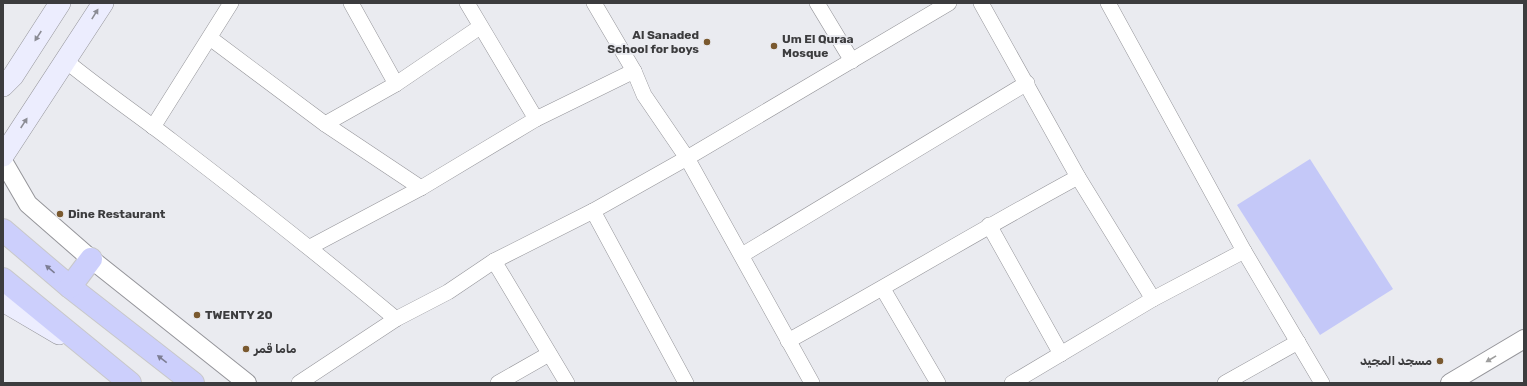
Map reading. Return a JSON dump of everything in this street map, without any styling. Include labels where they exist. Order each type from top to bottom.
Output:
[{"type":"highway","points":[[10,237],[70,287],[193,383]]},
{"type":"highway","points":[[70,287],[91,259]]},
{"type":"highway","points":[[3,279],[130,383]]},
{"type":"main road","points":[[3,86],[13,76],[60,3]]},
{"type":"main road","points":[[3,156],[103,3]]},
{"type":"main road","points":[[3,218],[10,237]]},
{"type":"main road","points":[[3,301],[102,361]]},
{"type":"street","points":[[153,127],[231,3]]},
{"type":"street","points":[[351,3],[396,84]]},
{"type":"street","points":[[467,3],[536,119]]},
{"type":"street","points":[[594,3],[634,70],[644,95],[687,158],[812,383]]},
{"type":"street","points":[[817,3],[852,61]]},
{"type":"street","points":[[299,383],[396,319],[448,292],[494,261],[592,211],[687,158],[949,3]]},
{"type":"street","points":[[981,3],[1027,83],[1078,177],[1153,299]]},
{"type":"street","points":[[1108,3],[1244,251],[1322,383]]},
{"type":"street","points":[[324,124],[396,84],[480,27]]},
{"type":"street","points":[[210,38],[324,124],[421,188]]},
{"type":"street","points":[[66,60],[102,90],[310,247],[396,319]]},
{"type":"street","points":[[310,247],[421,188],[536,119],[634,70]]},
{"type":"street","points":[[742,255],[1027,83]]},
{"type":"street","points":[[3,161],[28,204],[91,259],[247,383]]},
{"type":"street","points":[[788,341],[883,289],[989,225],[1078,177]]},
{"type":"street","points":[[592,211],[686,383]]},
{"type":"street","points":[[989,225],[1061,354]]},
{"type":"street","points":[[1012,383],[1153,299],[1244,251]]},
{"type":"street","points":[[494,261],[567,383]]},
{"type":"street","points":[[883,289],[938,383]]},
{"type":"street","points":[[1450,383],[1524,339]]},
{"type":"street","points":[[1226,383],[1298,342]]},
{"type":"street","points":[[498,383],[549,354]]},
{"type":"shaded area","points":[[1310,159],[1393,289],[1320,335],[1237,205]]},
{"type":"place","name":"Al Sanaded School for boys","points":[[707,42]]},
{"type":"place","name":"Um El Quraa Mosque","points":[[774,46]]},
{"type":"place","name":"Dine Restaurant","points":[[60,214]]},
{"type":"place","name":"TWENTY 20","points":[[197,315]]},
{"type":"place","name":"ماما قمر","points":[[246,349]]},
{"type":"place","name":"مسجد المجيد","points":[[1440,361]]}]
